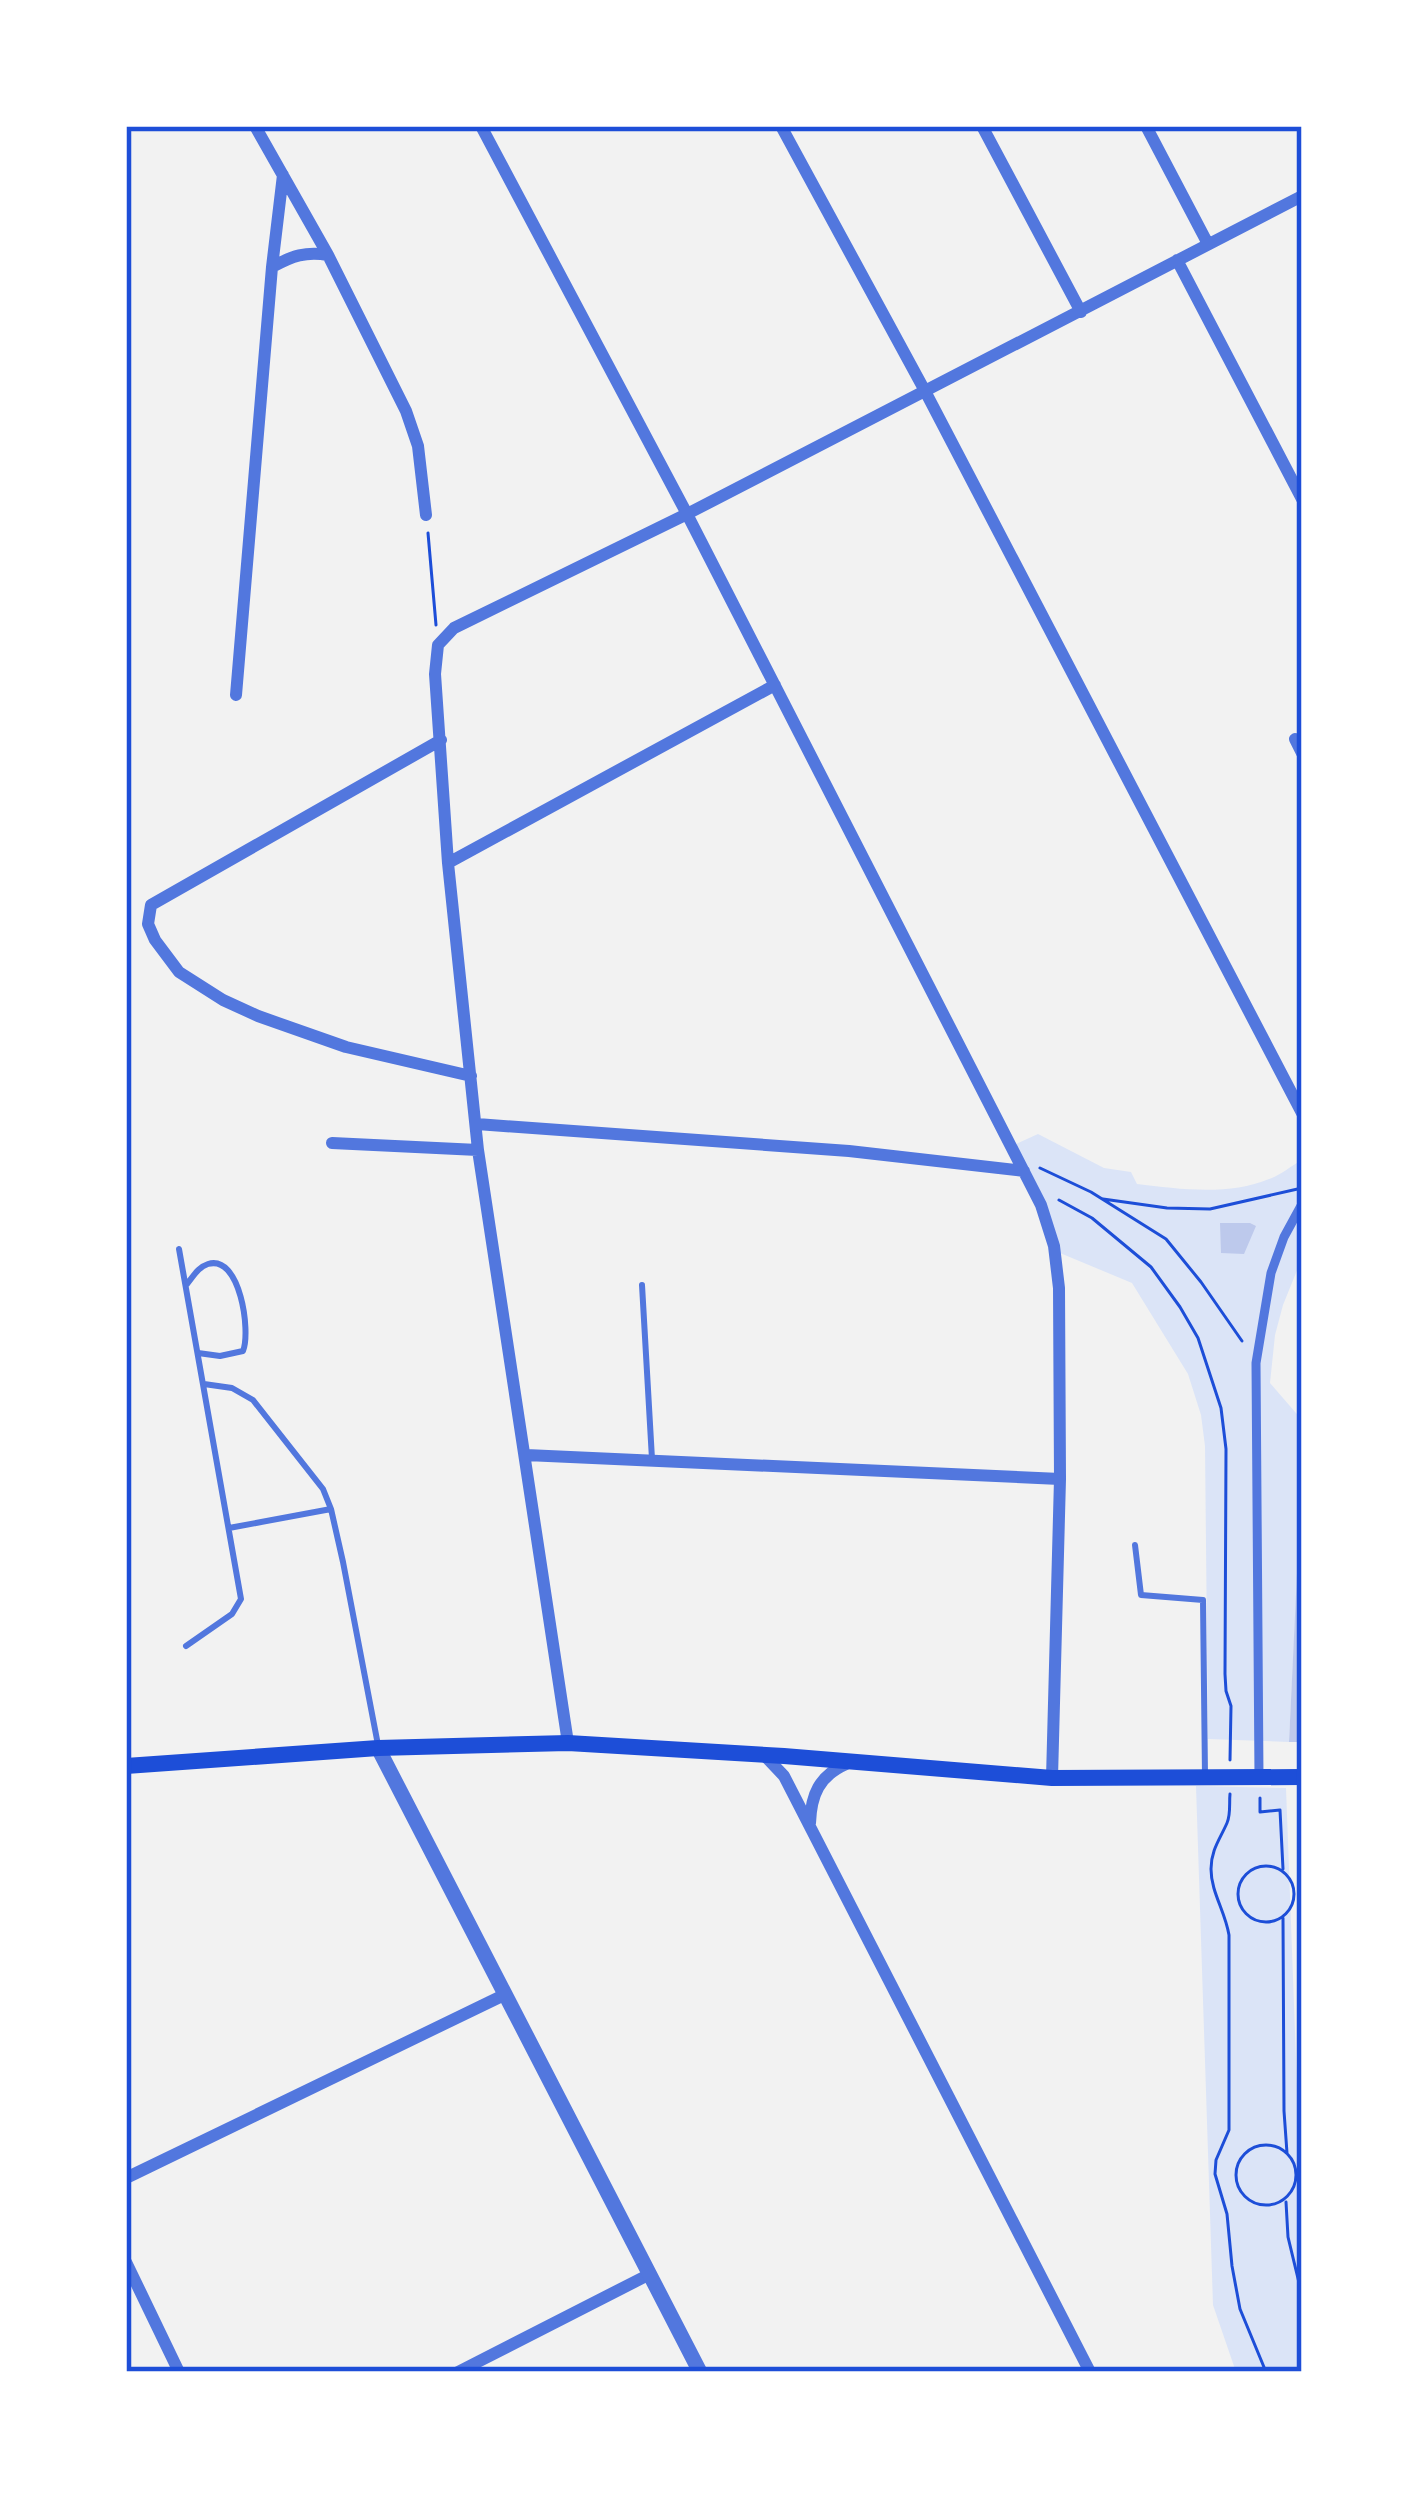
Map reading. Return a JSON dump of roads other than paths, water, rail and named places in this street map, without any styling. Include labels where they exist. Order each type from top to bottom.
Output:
[{"type":"main road","points":[[126,1766],[378,1748],[568,1743],[1052,1778],[1302,1777]]},
{"type":"street","points":[[255,126],[328,255],[406,411],[418,446],[426,515]]},
{"type":"street","points":[[481,126],[687,514],[1041,1204],[1054,1246],[1059,1288],[1060,1479],[1052,1778]]},
{"type":"street","points":[[781,126],[925,391],[1302,1113]]},
{"type":"street","points":[[982,126],[1081,312]]},
{"type":"street","points":[[1146,126],[1208,244]]},
{"type":"street","points":[[236,695],[283,175]]},
{"type":"street","points":[[568,1743],[478,1150],[448,862],[435,674],[438,645],[454,628],[687,514],[1302,196]]},
{"type":"street","points":[[272,267],[309,252],[328,255]]},
{"type":"street","points":[[1177,260],[1302,499]]},
{"type":"street","points":[[448,862],[775,685]]},
{"type":"street","points":[[441,740],[152,905],[148,924],[179,972],[223,1000],[346,1048],[471,1076]]},
{"type":"street","points":[[477,1124],[1019,1160]]},
{"type":"street","points":[[332,1143],[478,1150]]},
{"type":"street","points":[[1259,1777],[1256,1363],[1271,1273],[1302,1204]]},
{"type":"street","points":[[526,1455],[1060,1479]]},
{"type":"street","points":[[378,1748],[700,2372]]},
{"type":"street","points":[[763,1754],[784,1776],[1090,2372]]},
{"type":"street","points":[[809,1825],[817,1787],[836,1768],[853,1761]]},
{"type":"street","points":[[126,2178],[504,1994]]},
{"type":"street","points":[[126,2262],[179,2372]]},
{"type":"street","points":[[458,2372],[650,2274]]},
{"type":"lane","points":[[179,1249],[242,1598],[232,1614],[186,1646]]},
{"type":"lane","points":[[187,1285],[210,1263],[221,1264],[232,1276],[245,1312],[248,1339],[243,1351],[220,1356],[198,1352]]},
{"type":"lane","points":[[642,1286],[652,1459]]},
{"type":"lane","points":[[203,1384],[232,1388],[253,1400],[323,1489],[332,1509],[378,1748]]},
{"type":"lane","points":[[229,1528],[332,1509]]},
{"type":"lane","points":[[1135,1546],[1143,1597],[1204,1600],[1205,1776]]}]
